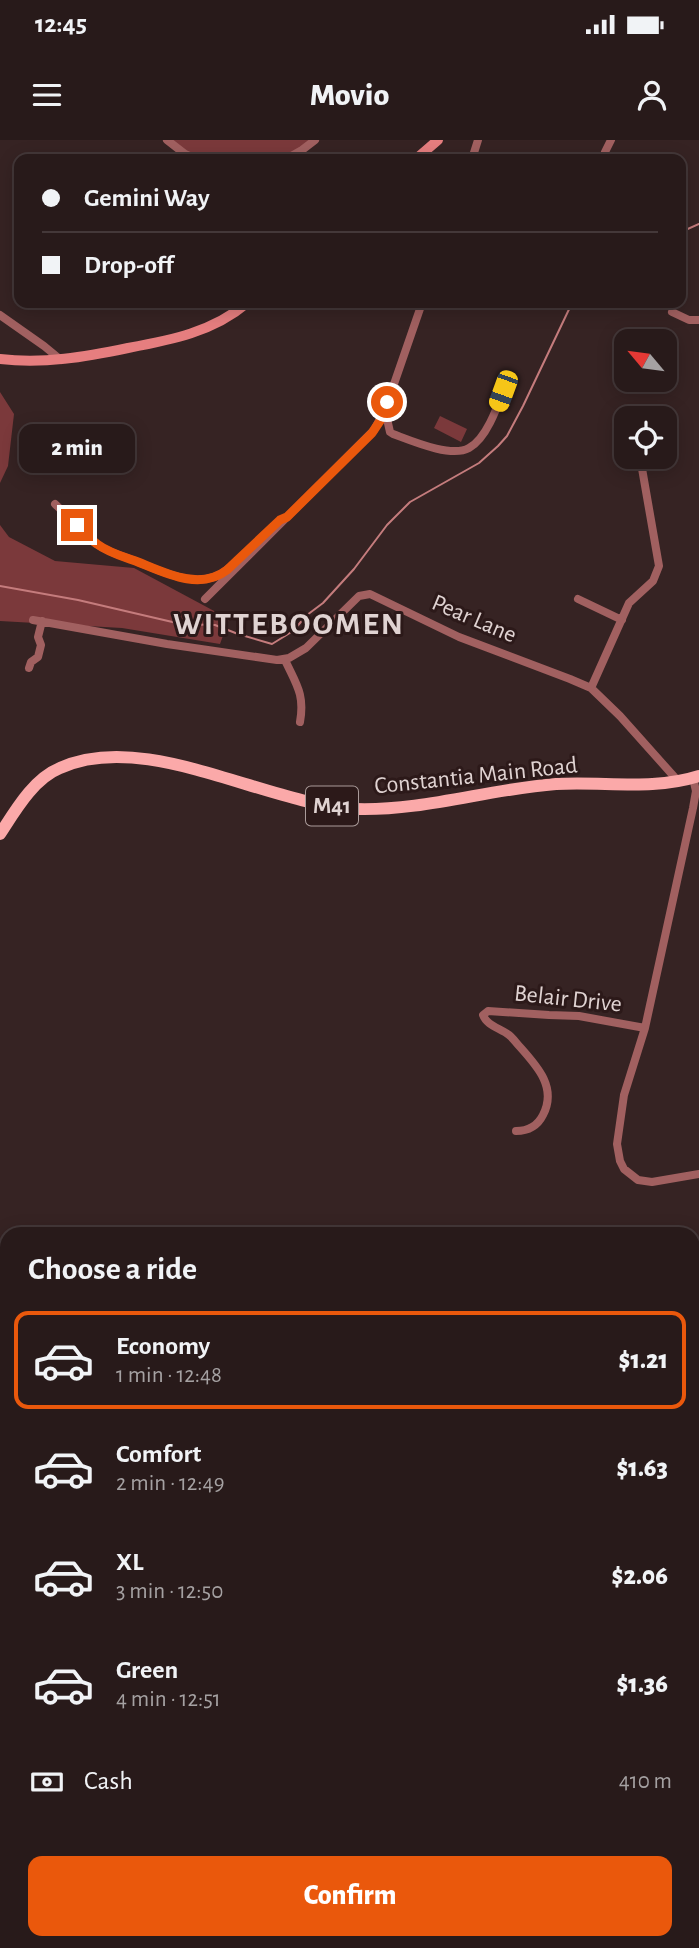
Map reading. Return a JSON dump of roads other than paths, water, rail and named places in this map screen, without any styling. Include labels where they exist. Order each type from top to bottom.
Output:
[{"type":"main road","name":"Constantia Main Road","points":[[0,834],[41,780],[58,768],[85,760],[115,757],[186,767],[303,800],[354,809],[413,806],[558,784],[625,786],[696,777]]},
{"type":"street","points":[[167,140],[185,154]]},
{"type":"street","points":[[295,154],[314,140]]},
{"type":"street","points":[[422,154],[438,140]]},
{"type":"street","points":[[605,152],[611,140]]},
{"type":"street","points":[[0,359],[61,360],[192,335],[217,324],[240,308]]},
{"type":"street","points":[[205,599],[372,433],[384,410],[420,308]]},
{"type":"street","points":[[672,312],[689,320],[699,320]]},
{"type":"street","points":[[0,315],[61,360]]},
{"type":"street","points":[[384,410],[390,432],[393,434],[430,447],[456,451],[471,447],[483,433],[494,416],[503,391]]},
{"type":"street","points":[[590,688],[629,603],[653,581],[659,566],[642,469]]},
{"type":"street","points":[[55,504],[100,546],[162,573],[196,580],[213,578],[225,572],[280,520],[287,517]]},
{"type":"street","name":"Pear Lane","points":[[285,660],[306,648],[361,595],[379,597],[459,637],[590,688],[621,716],[678,781]]},
{"type":"street","points":[[578,599],[622,620]]},
{"type":"street","points":[[29,668],[31,662],[38,657],[41,645],[37,620],[167,644],[285,660],[301,696],[300,722]]},
{"type":"street","name":"Belair Drive","points":[[696,777],[693,808],[645,1028],[624,1095],[617,1134],[620,1161],[626,1173],[643,1182],[699,1174]]},
{"type":"street","name":"Belair Drive","points":[[516,1131],[530,1129],[542,1118],[547,1100],[547,1082],[509,1035],[485,1021],[485,1012],[579,1016],[645,1028]]},
{"type":"waterway","points":[[686,230],[699,224]]},
{"type":"waterway","points":[[0,586],[78,600],[181,624],[215,625],[272,644],[293,631],[307,615],[323,603],[354,569],[387,525],[410,502],[479,463],[507,436],[570,308]]},
{"type":"district","name":"WITTEBOOMEN","points":[[289,624]]}]
